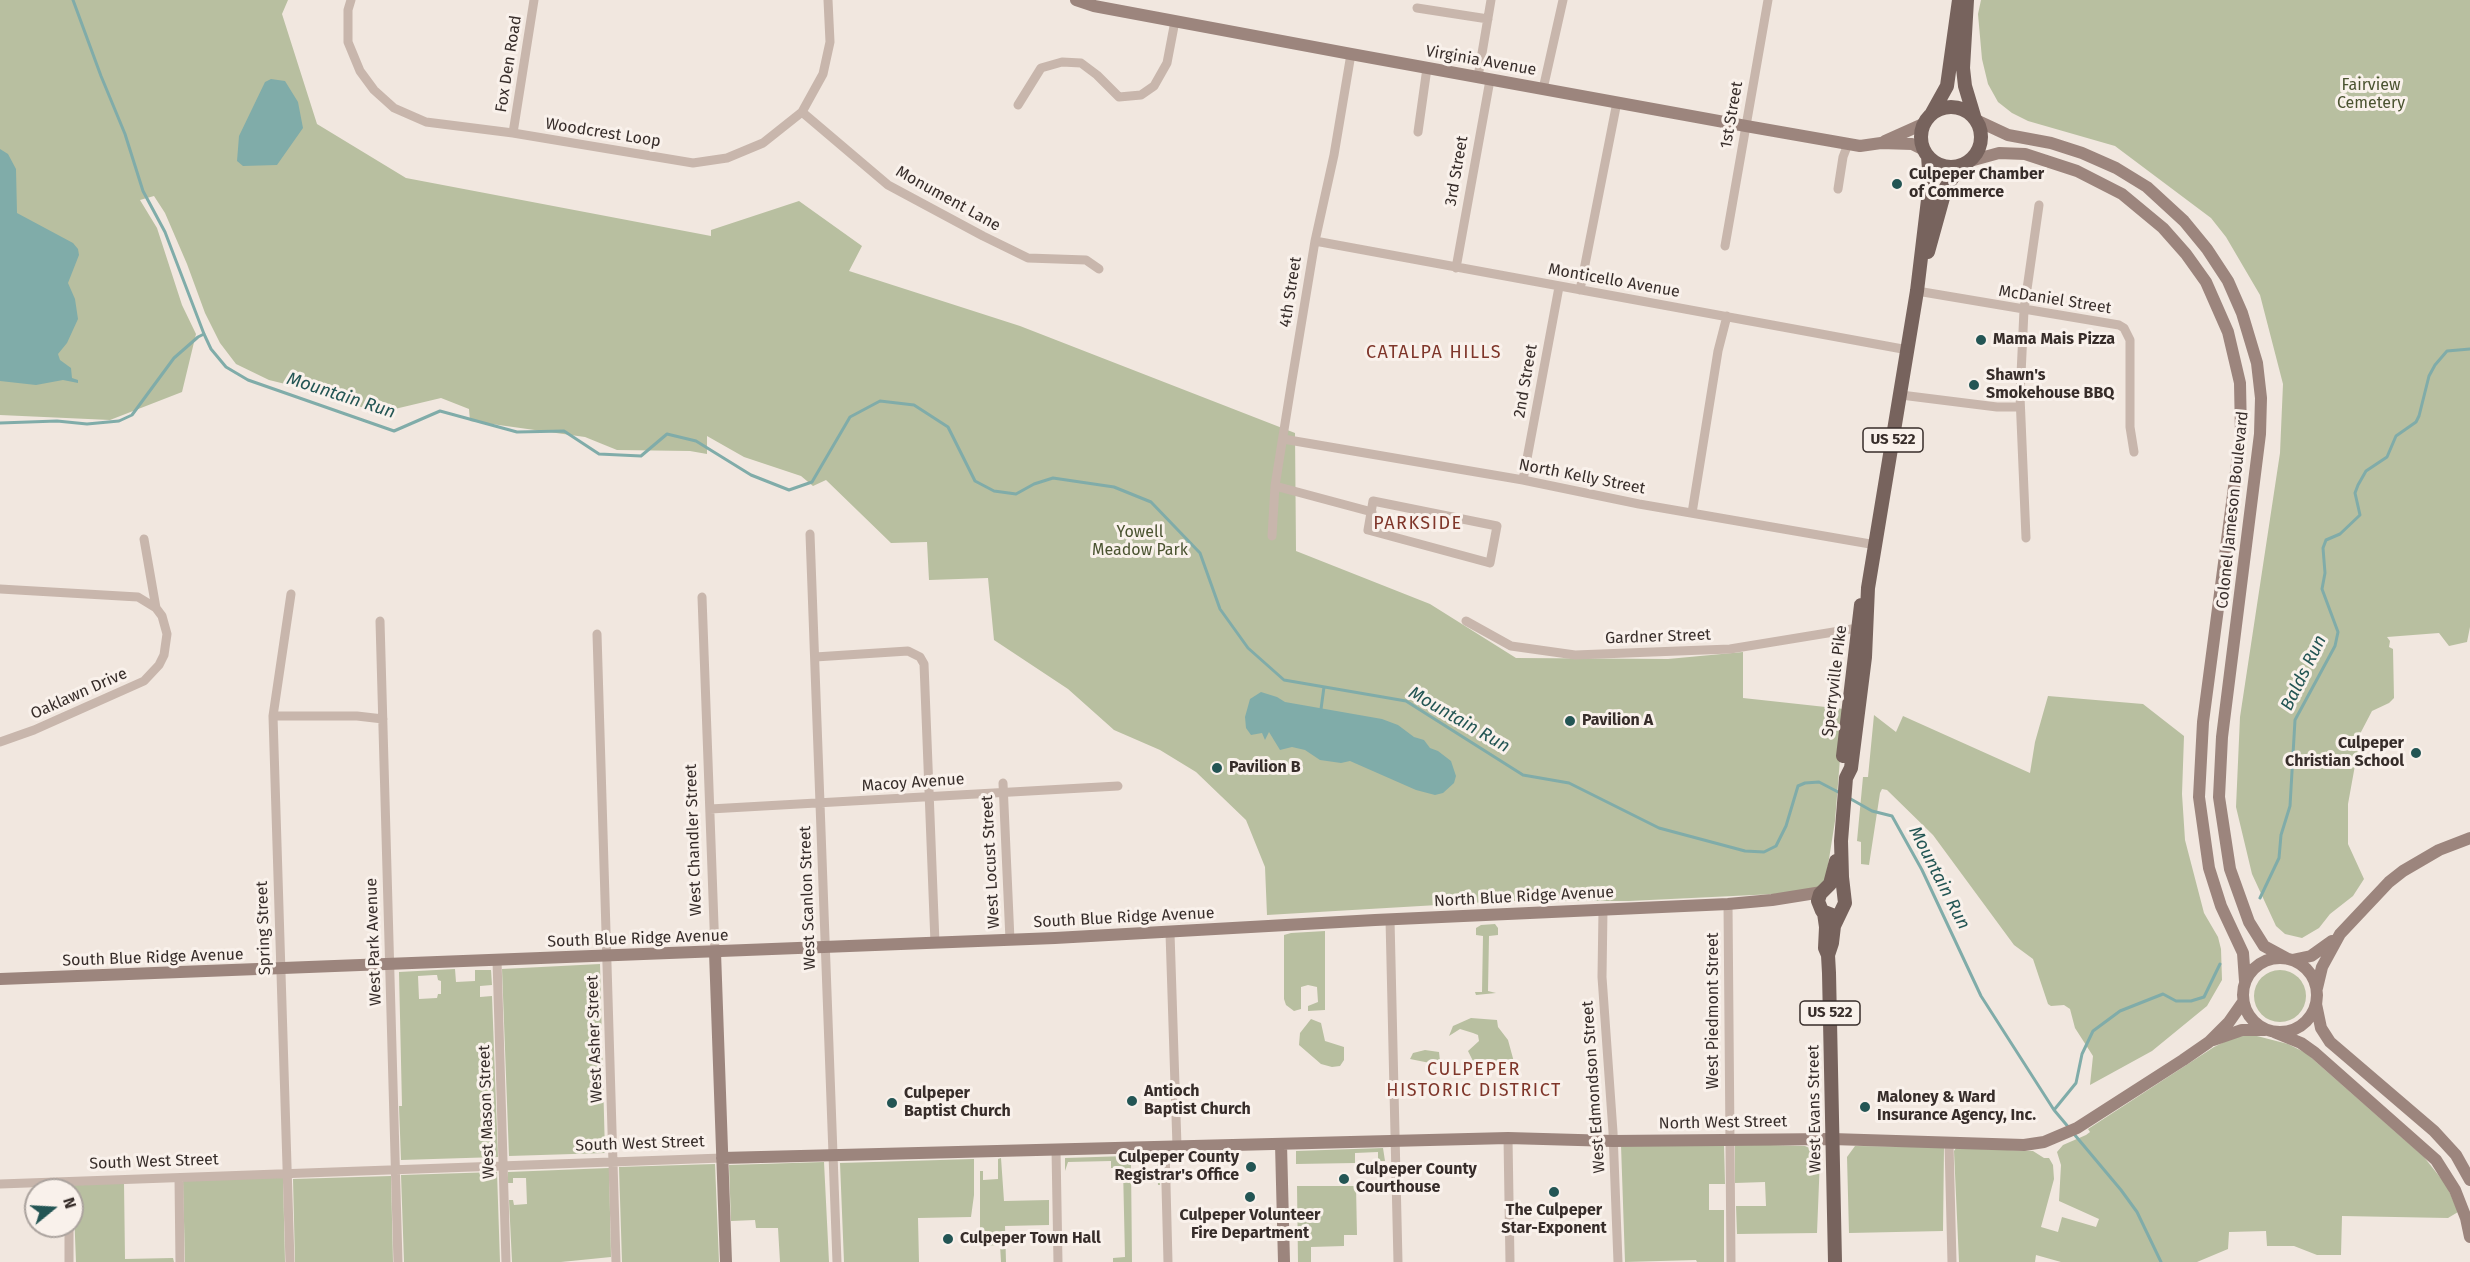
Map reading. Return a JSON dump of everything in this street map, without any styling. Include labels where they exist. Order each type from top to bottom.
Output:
[{"type":"main road","points":[[1928,119],[1947,86],[1959,0]]},
{"type":"main road","name":"US 522","points":[[1966,163],[1976,155],[1982,138],[1965,86],[1963,68],[1967,0]]},
{"type":"main road","points":[[1928,119],[1949,106],[1967,110],[1976,119]]},
{"type":"main road","name":"US 522","points":[[1926,153],[1921,140],[1928,119]]},
{"type":"main road","points":[[1926,153],[1942,166],[1966,163]]},
{"type":"main road","name":"Sperryville Pike","points":[[1843,894],[1841,841],[1846,778],[1851,768],[1865,657],[1868,588],[1917,291],[1930,183],[1926,153]]},
{"type":"main road","name":"Sperryville Pike","points":[[1917,291],[1940,204],[1950,179],[1966,163]]},
{"type":"main road","name":"Sperryville Pike","points":[[1846,778],[1842,770],[1857,628],[1861,605],[1868,588]]},
{"type":"main road","name":"Sperryville Pike","points":[[1824,891],[1830,884],[1841,841]]},
{"type":"main road","points":[[1824,891],[1835,889],[1843,894]]},
{"type":"main road","name":"US 522","points":[[1821,910],[1819,898],[1824,891]]},
{"type":"main road","name":"US 522","points":[[1842,911],[1845,903],[1843,894]]},
{"type":"main road","points":[[1821,910],[1834,915],[1842,911]]},
{"type":"main road","name":"West Evans Street","points":[[1821,910],[1826,927],[1825,948],[1828,955]]},
{"type":"main road","name":"West Evans Street","points":[[1835,1262],[1828,955],[1835,924],[1842,911]]},
{"type":"street","name":"Woodcrest Loop","points":[[351,0],[348,10],[348,42],[360,72],[374,90],[394,108],[426,122],[693,163],[727,158],[763,143],[802,112],[823,74],[830,42],[828,0]]},
{"type":"street","name":"Fox Den Road","points":[[513,134],[534,0]]},
{"type":"street","name":"Virginia Avenue","points":[[1076,0],[1094,6],[1484,79],[1848,144],[1860,146],[1881,143],[1912,144],[1926,153]]},
{"type":"street","name":"3rd Street","points":[[1456,268],[1484,79],[1491,0]]},
{"type":"street","points":[[1543,89],[1563,0]]},
{"type":"street","name":"1st Street","points":[[1725,246],[1768,0]]},
{"type":"street","points":[[1417,8],[1488,19]]},
{"type":"street","points":[[1018,105],[1041,68],[1062,62],[1081,63],[1097,75],[1119,98],[1141,95],[1154,87],[1167,63],[1175,21]]},
{"type":"street","name":"4th Street","points":[[1272,536],[1275,486],[1282,439],[1315,241],[1334,155],[1351,54]]},
{"type":"street","points":[[1418,132],[1427,68]]},
{"type":"street","points":[[1580,291],[1617,102]]},
{"type":"street","name":"Monument Lane","points":[[802,112],[888,185],[983,236],[1028,258],[1086,260],[1099,269]]},
{"type":"street","name":"Virginia Avenue","points":[[1881,143],[1928,119]]},
{"type":"street","name":"Colonel Jameson Boulevard","points":[[1976,119],[2008,135],[2051,143],[2082,153],[2116,168],[2147,187],[2173,210],[2202,242],[2228,281],[2242,313],[2257,363],[2260,434],[2222,737],[2219,797],[2226,849],[2241,903],[2252,928],[2264,946],[2290,959]]},
{"type":"street","points":[[1838,189],[1843,157],[1848,144]]},
{"type":"street","name":"Colonel Jameson Boulevard","points":[[1966,163],[1999,153],[2025,154],[2077,171],[2122,194],[2156,222],[2186,254],[2206,282],[2228,332],[2240,383],[2241,434],[2203,722],[2199,797],[2209,868],[2221,906],[2243,953],[2245,981]]},
{"type":"street","points":[[2026,538],[2020,407],[2024,310],[2039,205]]},
{"type":"street","name":"Monticello Avenue","points":[[1315,241],[1908,350]]},
{"type":"street","name":"2nd Street","points":[[1523,480],[1559,287]]},
{"type":"street","name":"McDaniel Street","points":[[1917,291],[2119,325],[2124,328],[2130,340],[2130,427],[2134,452]]},
{"type":"street","points":[[1692,513],[1718,351],[1727,316]]},
{"type":"street","points":[[1901,394],[1986,406],[2020,407]]},
{"type":"street","name":"North Kelly Street","points":[[1282,439],[1523,480],[1692,513],[1876,545]]},
{"type":"street","points":[[1275,486],[1371,512]]},
{"type":"street","points":[[1373,501],[1497,526],[1490,562],[1368,530],[1371,512],[1373,501]]},
{"type":"street","name":"West Scanlon Street","points":[[810,534],[837,1262]]},
{"type":"street","name":"Oaklawn Drive","points":[[0,742],[34,730],[136,686],[152,674],[159,665],[166,645],[166,625],[156,608],[144,539]]},
{"type":"street","points":[[0,589],[138,597],[156,608]]},
{"type":"street","name":"Spring Street","points":[[290,1262],[273,716],[291,594]]},
{"type":"street","name":"West Chandler Street","points":[[702,597],[726,1262]]},
{"type":"street","name":"West Park Avenue","points":[[380,621],[398,1262]]},
{"type":"street","name":"Gardner Street","points":[[1466,621],[1511,646],[1551,654],[1575,655],[1730,649],[1857,628]]},
{"type":"street","name":"West Asher Street","points":[[597,634],[616,1262]]},
{"type":"street","points":[[814,657],[908,651],[920,657],[926,672],[934,943]]},
{"type":"street","points":[[273,716],[357,716],[383,719]]},
{"type":"street","name":"Macoy Avenue","points":[[710,809],[929,798],[1003,788],[1118,786]]},
{"type":"street","name":"West Locust Street","points":[[1003,788],[1010,940]]},
{"type":"street","points":[[2470,838],[2439,849],[2403,871],[2367,904],[2340,934],[2312,956],[2268,960],[2251,972],[2245,981],[2243,1002],[2254,1023],[2301,1043],[2315,1053],[2425,1149],[2445,1172],[2456,1190],[2470,1237]]},
{"type":"street","name":"North Blue Ridge Avenue","points":[[1278,925],[1728,904],[1772,900],[1824,891]]},
{"type":"street","name":"North Blue Ridge Avenue","points":[[1772,900],[1821,910]]},
{"type":"street","name":"West Piedmont Street","points":[[1728,904],[1731,1262]]},
{"type":"street","name":"West Edmondson Street","points":[[1603,910],[1602,977],[1618,1262]]},
{"type":"street","points":[[1390,919],[1398,1262]]},
{"type":"street","name":"South Blue Ridge Avenue","points":[[0,980],[825,949],[1170,933],[1278,925]]},
{"type":"street","points":[[1168,1262],[1171,1147],[1170,933]]},
{"type":"street","points":[[2340,934],[2322,967],[2317,989],[2318,1021],[2324,1034],[2434,1131],[2456,1155],[2470,1180]]},
{"type":"street","points":[[2290,959],[2306,968],[2317,989]]},
{"type":"street","name":"West Mason Street","points":[[497,960],[506,1262]]},
{"type":"street","name":"North West Street","points":[[1281,1144],[1508,1137],[1613,1141],[1730,1138],[1832,1139],[2025,1145],[2061,1136],[2209,1042],[2229,1022],[2243,1002]]},
{"type":"street","points":[[2269,1031],[2295,1030],[2305,1023],[2316,1004]]},
{"type":"street","name":"North West Street","points":[[2209,1042],[2242,1030],[2269,1031]]},
{"type":"street","points":[[1508,1137],[1510,1262]]},
{"type":"street","points":[[1281,1144],[1284,1262]]},
{"type":"street","name":"South West Street","points":[[84,1184],[397,1168],[1281,1144]]},
{"type":"street","points":[[1949,1144],[1952,1262]]},
{"type":"street","points":[[1056,1149],[1058,1262]]},
{"type":"street","points":[[179,1178],[180,1262]]},
{"type":"street","name":"South West Street","points":[[0,1184],[24,1184]]},
{"type":"street","points":[[69,1238],[69,1262]]},
{"type":"green space","name":"Yowell Meadow Park","points":[[0,0],[288,0],[282,14],[317,124],[406,178],[711,236],[711,230],[799,201],[862,246],[849,271],[1020,326],[1295,433],[1296,551],[1430,604],[1516,658],[1668,659],[1743,652],[1743,698],[1844,709],[1835,821],[1826,878],[1816,892],[1629,901],[1506,901],[1267,915],[1265,867],[1246,820],[1196,772],[1160,750],[1114,730],[1068,689],[994,640],[988,578],[929,580],[927,542],[891,543],[826,480],[813,486],[801,476],[744,457],[707,436],[707,454],[690,451],[617,450],[585,437],[470,421],[469,409],[441,398],[378,413],[322,393],[269,380],[236,364],[220,343],[205,313],[165,213],[154,196],[140,200],[157,228],[182,305],[196,334],[182,392],[110,420],[0,415]]},
{"type":"green space","name":"Fairview Cemetery","points":[[1981,0],[2470,0],[2470,627],[2467,642],[2449,646],[2439,633],[2387,637],[2390,641],[2389,647],[2393,649],[2394,698],[2372,711],[2361,732],[2348,804],[2348,844],[2364,879],[2353,896],[2330,914],[2319,928],[2302,938],[2285,934],[2276,926],[2252,874],[2236,807],[2240,717],[2280,453],[2283,384],[2260,295],[2226,237],[2211,218],[2115,146],[2028,121],[2012,113],[1998,102],[1988,84],[1982,59],[1978,14]]},
{"type":"green space","points":[[2048,696],[2143,704],[2184,736],[2182,794],[2185,840],[2204,913],[2218,937],[2221,949],[2222,980],[2207,1006],[2152,1051],[2090,1085],[2093,1056],[2075,1028],[2070,1009],[2064,1005],[2051,1006],[2048,1004],[2033,959],[2014,945],[1933,835],[1887,790],[1882,789],[1880,793],[1869,865],[1861,864],[1861,842],[1857,841],[1863,777],[1868,777],[1874,715],[1896,732],[1903,716],[2030,773],[2035,742]]},
{"type":"green space","points":[[1495,924],[1498,928],[1498,935],[1489,936],[1488,991],[1496,993],[1476,995],[1475,992],[1482,992],[1483,936],[1476,935],[1476,928],[1481,925]]},
{"type":"green space","points":[[1325,931],[1325,1010],[1308,1011],[1308,1006],[1318,1002],[1317,987],[1308,985],[1301,987],[1301,1009],[1294,1011],[1286,1005],[1284,999],[1284,935]]},
{"type":"green space","points":[[600,964],[605,1153],[509,1156],[502,969]]},
{"type":"green space","points":[[455,969],[456,982],[475,981],[475,970],[491,970],[492,985],[480,986],[480,997],[492,996],[498,1157],[401,1160],[399,972]],"holes":[[[437,975],[438,980],[441,981],[441,994],[438,994],[437,998],[419,999],[418,976]]]},
{"type":"green space","points":[[2275,970],[2285,970],[2299,977],[2306,996],[2299,1015],[2285,1022],[2275,1022],[2265,1018],[2258,1011],[2254,1001],[2254,991],[2258,981],[2265,974]]},
{"type":"green space","points":[[1471,1018],[1497,1020],[1498,1027],[1508,1040],[1514,1062],[1511,1066],[1504,1069],[1473,1061],[1468,1051],[1479,1041],[1478,1035],[1460,1029],[1449,1036],[1453,1026]]},
{"type":"green space","points":[[1311,1019],[1321,1023],[1325,1041],[1344,1047],[1344,1060],[1340,1066],[1332,1067],[1321,1064],[1299,1045],[1300,1033]]},
{"type":"green space","points":[[2253,1035],[2288,1044],[2306,1053],[2424,1157],[2447,1186],[2458,1212],[2448,1218],[2342,1216],[2341,1255],[2317,1255],[2294,1246],[2267,1246],[2266,1231],[2229,1232],[2228,1249],[2197,1262],[2061,1262],[2036,1255],[2035,1262],[1959,1262],[1954,1151],[1956,1148],[2033,1151],[2044,1158],[2049,1158],[2053,1165],[2054,1179],[2041,1227],[2058,1232],[2062,1217],[2096,1227],[2099,1219],[2059,1201],[2061,1165],[2057,1152],[2063,1145],[2086,1135],[2090,1132],[2088,1129],[2214,1047],[2234,1037]]},
{"type":"green space","points":[[1425,1050],[1439,1052],[1440,1061],[1430,1063],[1410,1059],[1413,1053]]},
{"type":"green space","points":[[1724,1144],[1725,1184],[1709,1184],[1709,1210],[1724,1210],[1724,1262],[1697,1262],[1696,1260],[1625,1262],[1621,1145]]},
{"type":"green space","points":[[1735,1144],[1805,1146],[1818,1152],[1820,1158],[1817,1233],[1737,1234],[1736,1206],[1766,1206],[1765,1182],[1735,1183]]},
{"type":"green space","points":[[1855,1146],[1944,1147],[1943,1231],[1849,1233],[1847,1157]]},
{"type":"green space","points":[[1383,1148],[1385,1161],[1378,1161],[1378,1152],[1355,1153],[1355,1163],[1296,1164],[1296,1151]]},
{"type":"green space","points":[[1158,1155],[1160,1185],[1158,1185],[1157,1163],[1139,1161],[1131,1164],[1132,1262],[1113,1262],[1113,1258],[1125,1257],[1123,1168],[1111,1168],[1111,1161],[1068,1162],[1065,1171],[1065,1158]]},
{"type":"green space","points":[[1001,1158],[1004,1201],[1049,1200],[1049,1225],[1005,1226],[1006,1262],[1001,1262],[1000,1245],[980,1246],[980,1171],[983,1171],[983,1180],[998,1179],[998,1159]]},
{"type":"green space","points":[[974,1159],[974,1195],[971,1217],[918,1218],[919,1262],[844,1262],[840,1163]]},
{"type":"green space","points":[[824,1162],[829,1262],[780,1262],[778,1228],[756,1228],[755,1220],[731,1221],[729,1165]]},
{"type":"green space","points":[[715,1164],[719,1262],[622,1262],[619,1167]]},
{"type":"green space","points":[[609,1168],[611,1257],[561,1262],[512,1262],[509,1200],[513,1200],[514,1205],[527,1204],[526,1178],[513,1178],[513,1183],[508,1183],[508,1172]]},
{"type":"green space","points":[[497,1172],[500,1262],[404,1262],[401,1175]]},
{"type":"green space","points":[[391,1176],[393,1262],[295,1262],[293,1179]]},
{"type":"green space","points":[[283,1177],[285,1262],[185,1262],[183,1181]]},
{"type":"green space","points":[[124,1183],[125,1259],[173,1258],[174,1262],[76,1262],[75,1238],[84,1238],[84,1185]]},
{"type":"green space","points":[[1297,1186],[1356,1186],[1357,1235],[1344,1235],[1344,1246],[1311,1247],[1311,1262],[1298,1262]]},
{"type":"water","points":[[271,79],[285,81],[298,102],[303,128],[277,165],[243,166],[237,161],[239,136],[265,82]]},
{"type":"water","points":[[0,149],[8,154],[16,169],[17,213],[73,243],[78,249],[79,255],[68,283],[75,299],[78,319],[67,343],[58,354],[60,360],[71,368],[72,378],[78,380],[78,383],[63,380],[36,385],[0,381]]},
{"type":"water","points":[[1261,692],[1285,702],[1382,719],[1398,725],[1414,737],[1424,740],[1430,748],[1451,761],[1456,776],[1454,783],[1443,793],[1435,795],[1416,790],[1350,761],[1341,763],[1320,760],[1305,750],[1292,747],[1280,750],[1269,732],[1265,740],[1262,733],[1251,735],[1246,728],[1245,717],[1250,699]]},
{"type":"waterway","name":"Mountain Run","points":[[73,0],[125,134],[143,191],[165,232],[204,334],[211,349],[226,367],[248,380],[394,431],[440,411],[517,432],[564,431],[599,454],[641,456],[667,434],[696,441],[751,475],[789,490],[812,482],[850,417],[880,401],[914,405],[948,427],[975,481],[994,491],[1016,494],[1034,484],[1053,478],[1114,487],[1151,502],[1200,553],[1220,609],[1248,648],[1284,680],[1406,701],[1523,775],[1569,783],[1659,828],[1745,851],[1764,852],[1776,846],[1786,826],[1798,786],[1819,782],[1840,793]]},
{"type":"waterway","points":[[0,423],[57,421],[87,424],[119,421],[132,415],[174,358],[204,334]]},
{"type":"waterway","name":"Balds Run","points":[[2260,898],[2279,858],[2281,835],[2290,806],[2295,720],[2335,646],[2338,632],[2322,589],[2325,573],[2323,548],[2326,540],[2340,534],[2360,515],[2355,493],[2358,485],[2366,471],[2387,457],[2396,436],[2416,422],[2429,376],[2435,365],[2447,351],[2470,349]]},
{"type":"waterway","points":[[1321,709],[1324,687]]},
{"type":"waterway","name":"Mountain Run","points":[[1849,798],[1872,811],[1892,816],[1922,870],[1981,996],[2054,1110],[2070,1129]]},
{"type":"waterway","name":"Balds Run","points":[[2054,1110],[2076,1083],[2082,1054],[2093,1031],[2120,1011],[2163,994],[2176,1001],[2191,1001],[2204,997],[2220,964]]},
{"type":"waterway","name":"Mountain Run","points":[[2074,1134],[2137,1212],[2161,1262]]},
{"type":"place","name":"Culpeper Chamber of Commerce","points":[[1897,184]]},
{"type":"place","name":"Mama Mais Pizza","points":[[1981,340]]},
{"type":"place","name":"Shawn's Smokehouse BBQ","points":[[1974,385]]},
{"type":"place","name":"Pavilion A","points":[[1570,721]]},
{"type":"place","name":"Culpeper Christian School","points":[[2416,753]]},
{"type":"place","name":"Pavilion B","points":[[1217,768]]},
{"type":"place","name":"Antioch Baptist Church","points":[[1132,1101]]},
{"type":"place","name":"Culpeper Baptist Church","points":[[892,1103]]},
{"type":"place","name":"Maloney & Ward Insurance Agency, Inc.","points":[[1865,1107]]},
{"type":"place","name":"Culpeper County Registrar's Office","points":[[1251,1167]]},
{"type":"place","name":"Culpeper County Courthouse","points":[[1344,1179]]},
{"type":"place","name":"The Culpeper Star-Exponent","points":[[1554,1192]]},
{"type":"place","name":"Culpeper Volunteer Fire Department","points":[[1250,1197]]},
{"type":"place","name":"Culpeper Town Hall","points":[[948,1239]]},
{"type":"district","name":"CATALPA HILLS","points":[[1434,353]]},
{"type":"district","name":"PARKSIDE","points":[[1418,524]]},
{"type":"district","name":"CULPEPER HISTORIC DISTRICT","points":[[1474,1080]]}]
